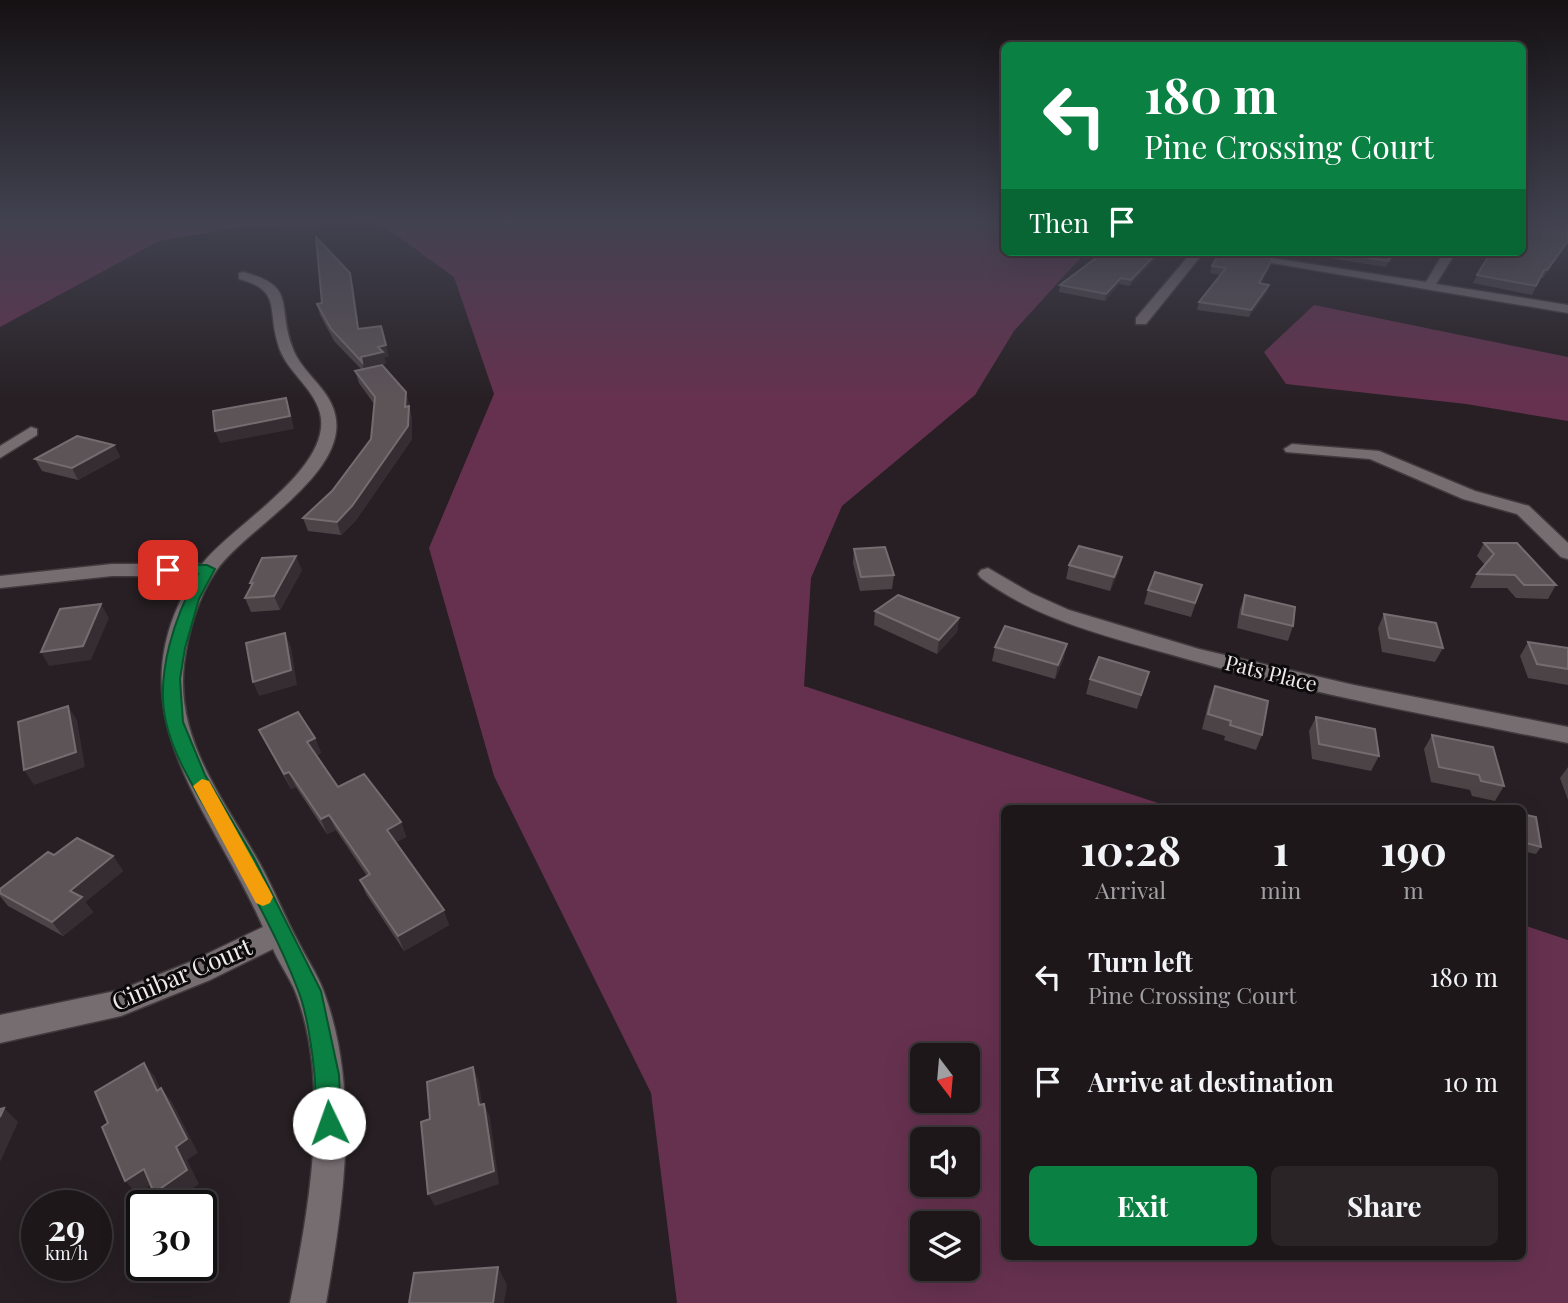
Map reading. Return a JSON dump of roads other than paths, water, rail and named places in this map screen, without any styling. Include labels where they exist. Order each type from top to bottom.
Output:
[{"type":"street","points":[[252,279],[269,284],[275,292],[279,328],[289,358],[327,407],[328,433],[321,453],[302,478],[247,527],[207,569],[192,599],[177,648],[172,679],[175,722],[197,775],[247,863],[310,991],[327,1075],[329,1123],[324,1201],[309,1303]]},
{"type":"street","points":[[1141,321],[1176,279]]},
{"type":"street","points":[[1389,279],[1568,309]]},
{"type":"street","points":[[1430,285],[1434,279]]},
{"type":"street","points":[[0,453],[31,432]]},
{"type":"street","points":[[1292,449],[1373,454],[1469,495],[1523,510],[1568,553]]},
{"type":"street","points":[[0,582],[112,570],[207,569]]},
{"type":"street","name":"Pats Place","points":[[988,574],[1043,609],[1180,651],[1348,692],[1568,735]]},
{"type":"street","name":"Cinibar Court","points":[[0,1029],[121,1003],[189,976],[279,932]]}]
